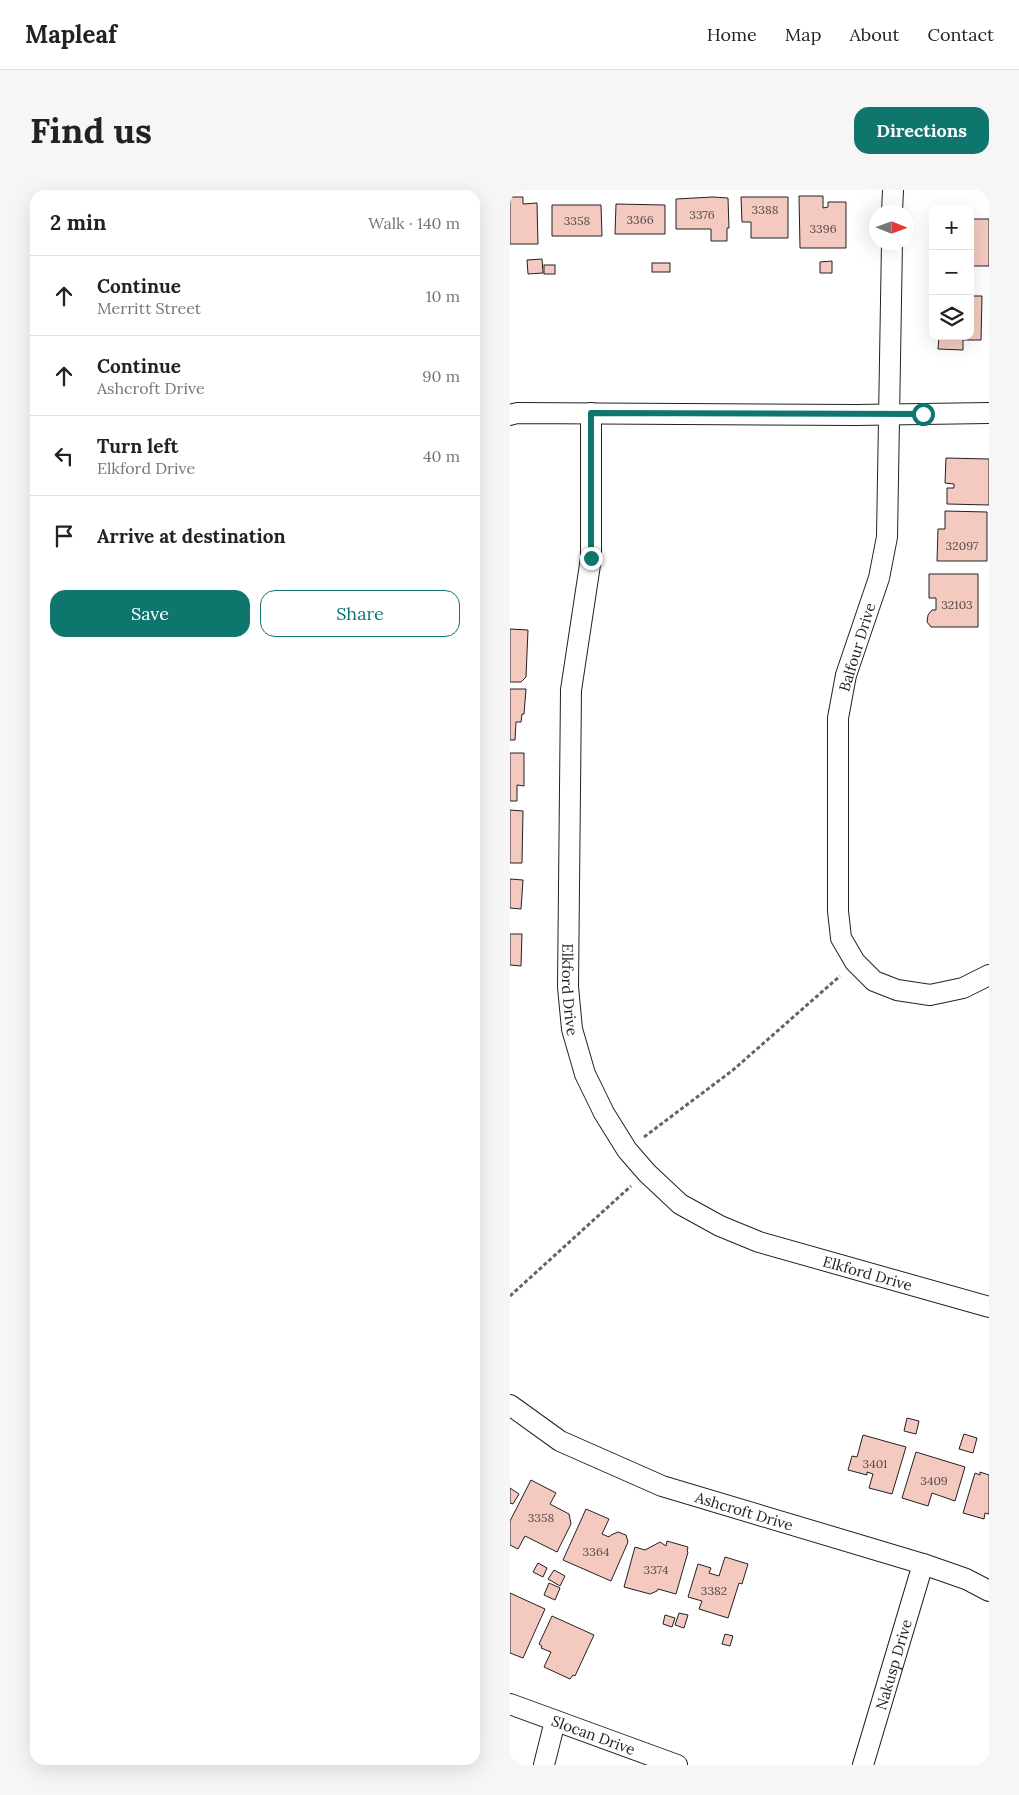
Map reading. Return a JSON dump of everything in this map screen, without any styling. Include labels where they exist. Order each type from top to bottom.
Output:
[{"type":"street","points":[[892,205],[893,190]]},
{"type":"street","name":"Balfour Drive","points":[[892,250],[887,537],[879,578],[846,676],[838,718],[838,911],[841,938],[855,962],[874,981],[897,990],[930,996],[963,988],[989,975]]},
{"type":"street","points":[[510,415],[517,413],[989,413]]},
{"type":"street","name":"Elkford Drive","points":[[591,413],[591,558],[571,690],[568,987],[572,1030],[585,1074],[604,1113],[627,1150],[647,1173],[680,1204],[720,1226],[759,1242],[989,1307]]},
{"type":"street","name":"Ashcroft Drive","points":[[510,1405],[560,1441],[662,1486],[923,1564],[966,1579],[989,1591]]},
{"type":"street","name":"Nakusp Drive","points":[[863,1765],[923,1564]]},
{"type":"street","name":"Slocan Drive","points":[[510,1704],[678,1765]]},
{"type":"street","points":[[544,1765],[555,1721]]},
{"type":"path","points":[[627,1150],[733,1070],[855,962]]},
{"type":"path","points":[[510,1296],[647,1173]]},
{"type":"building","points":[[799,196],[823,196],[823,208],[828,207],[828,202],[846,202],[846,248],[800,248]]},
{"type":"building","points":[[510,197],[523,197],[523,204],[537,203],[538,244],[510,244]]},
{"type":"building","points":[[741,197],[788,197],[788,238],[751,238],[751,222],[742,222]]},
{"type":"building","points":[[728,198],[729,228],[727,228],[727,241],[711,241],[711,229],[676,229],[676,199]]},
{"type":"building","points":[[616,204],[665,205],[665,234],[615,234]]},
{"type":"building","points":[[552,205],[601,205],[602,236],[552,236]]},
{"type":"building","points":[[974,219],[989,219],[989,266],[974,266]]},
{"type":"building","points":[[542,259],[543,273],[528,274],[527,260]]},
{"type":"building","points":[[832,261],[832,273],[820,273],[820,262]]},
{"type":"building","points":[[652,263],[670,263],[670,272],[652,272]]},
{"type":"building","points":[[544,265],[555,265],[555,274],[544,274]]},
{"type":"building","points":[[974,296],[982,296],[981,340],[974,340]]},
{"type":"building","points":[[939,340],[963,340],[963,350],[938,349]]},
{"type":"building","points":[[946,458],[989,459],[989,505],[947,504],[947,488],[954,488],[954,484],[945,483]]},
{"type":"building","points":[[945,511],[987,512],[987,561],[937,561],[938,529],[945,529]]},
{"type":"building","points":[[929,574],[978,574],[978,627],[931,627],[927,622],[928,615],[932,610],[936,610],[936,598],[929,598]]},
{"type":"building","points":[[510,629],[528,630],[526,677],[521,682],[510,682]]},
{"type":"building","points":[[510,689],[526,689],[524,714],[522,714],[521,722],[516,722],[515,740],[510,740]]},
{"type":"building","points":[[510,753],[524,753],[524,786],[517,785],[517,801],[510,801]]},
{"type":"building","points":[[510,810],[523,811],[522,863],[510,863]]},
{"type":"building","points":[[510,879],[523,880],[521,909],[510,908]]},
{"type":"building","points":[[510,934],[522,934],[521,966],[510,965]]},
{"type":"building","points":[[907,1418],[919,1421],[916,1434],[904,1431]]},
{"type":"building","points":[[964,1434],[977,1438],[973,1453],[959,1449]]},
{"type":"building","points":[[863,1435],[906,1447],[892,1494],[869,1488],[873,1474],[867,1472],[867,1475],[848,1470],[852,1456],[857,1457]]},
{"type":"building","points":[[916,1452],[965,1467],[955,1501],[932,1493],[928,1506],[902,1498]]},
{"type":"building","points":[[980,1472],[989,1475],[989,1514],[985,1513],[984,1519],[963,1513],[975,1473],[980,1475]]},
{"type":"building","points":[[531,1480],[556,1493],[550,1504],[569,1514],[571,1524],[557,1552],[525,1536],[518,1549],[510,1545],[510,1521]]},
{"type":"building","points":[[510,1488],[519,1494],[513,1504],[510,1503]]},
{"type":"building","points":[[586,1509],[609,1519],[602,1534],[609,1537],[618,1532],[626,1535],[628,1542],[611,1581],[563,1560]]},
{"type":"building","points":[[667,1541],[688,1547],[676,1594],[658,1589],[650,1594],[624,1587],[635,1547],[645,1550],[660,1542],[666,1546]]},
{"type":"building","points":[[725,1557],[748,1564],[742,1584],[739,1583],[728,1618],[699,1609],[702,1601],[688,1597],[698,1564],[711,1568],[709,1573],[719,1576]]},
{"type":"building","points":[[538,1563],[547,1568],[543,1577],[533,1572]]},
{"type":"building","points":[[554,1570],[565,1576],[560,1586],[548,1579]]},
{"type":"building","points":[[549,1583],[560,1588],[555,1600],[544,1595]]},
{"type":"building","points":[[510,1593],[545,1609],[523,1658],[510,1653]]},
{"type":"building","points":[[679,1613],[688,1615],[684,1628],[675,1625]]},
{"type":"building","points":[[665,1615],[675,1618],[672,1627],[663,1624]]},
{"type":"building","points":[[552,1616],[594,1635],[575,1676],[573,1675],[570,1679],[544,1667],[551,1652],[541,1648],[542,1646],[539,1644]]},
{"type":"building","points":[[725,1634],[733,1636],[730,1646],[722,1644]]},
{"type":"route","points":[[591,558],[591,413],[923,414]]}]
